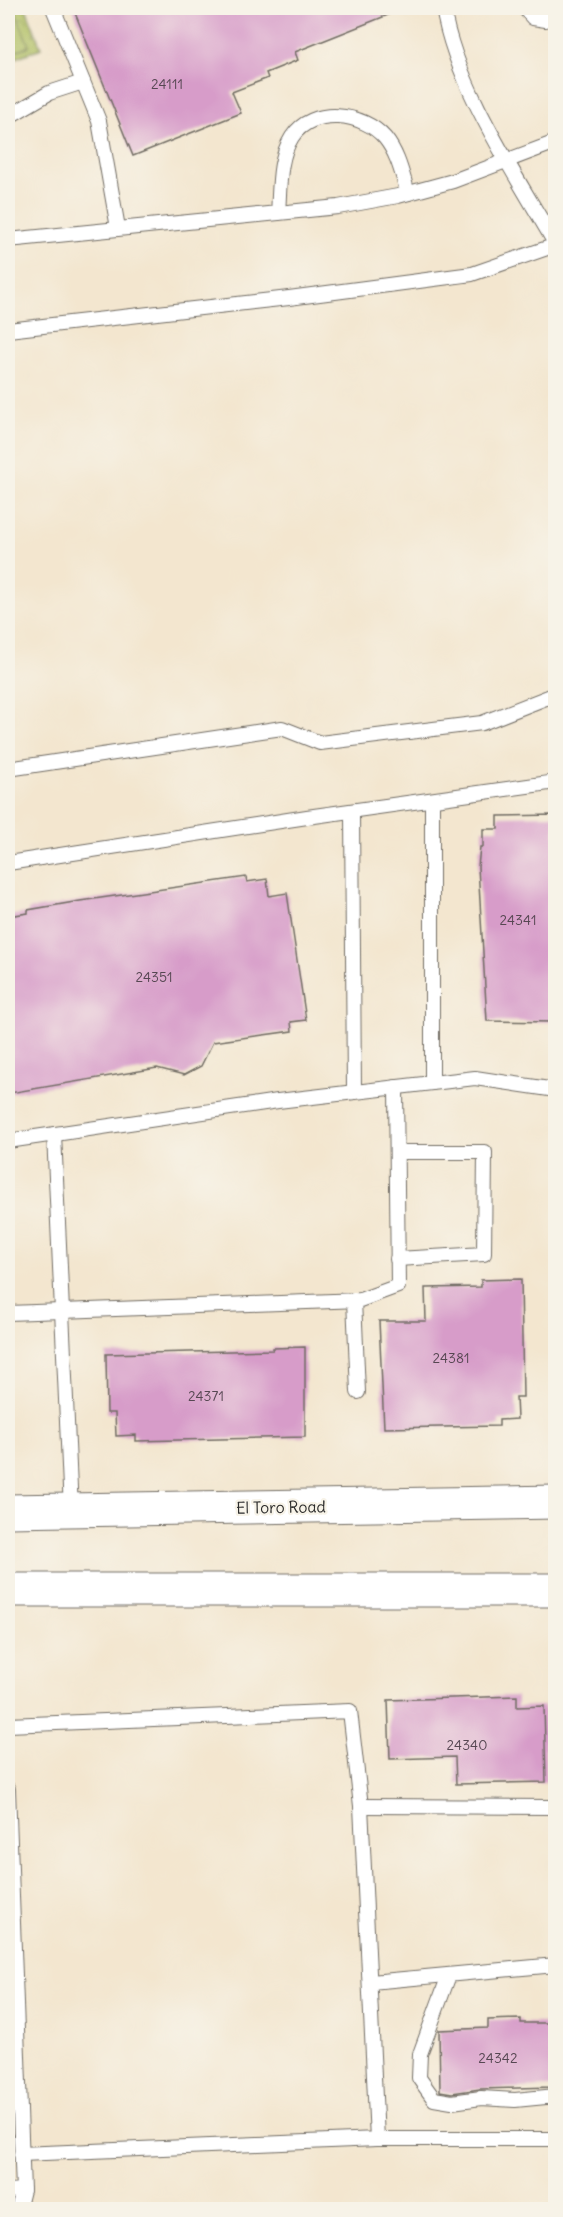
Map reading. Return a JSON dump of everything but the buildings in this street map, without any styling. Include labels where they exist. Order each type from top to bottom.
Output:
[{"type":"main road","name":"El Toro Road","points":[[8,1511],[555,1502]]},
{"type":"main road","points":[[8,1590],[555,1590]]},
{"type":"lane","points":[[53,8],[99,121],[118,228]]},
{"type":"lane","points":[[8,330],[289,298],[472,274],[555,245],[508,161],[456,56],[443,8]]},
{"type":"lane","points":[[524,8],[533,18],[546,20],[555,14]]},
{"type":"lane","points":[[8,117],[49,93],[83,82]]},
{"type":"lane","points":[[278,213],[281,163],[292,137],[307,122],[326,117],[350,117],[369,124],[384,137],[397,158],[408,193]]},
{"type":"lane","points":[[8,240],[338,207],[408,193],[508,161],[555,141]]},
{"type":"lane","points":[[8,769],[282,728],[320,743],[482,723],[555,694]]},
{"type":"lane","points":[[8,863],[555,782]]},
{"type":"lane","points":[[432,800],[432,1083]]},
{"type":"lane","points":[[352,811],[354,1092]]},
{"type":"lane","points":[[8,1141],[354,1092],[475,1078],[555,1090]]},
{"type":"lane","points":[[8,1313],[354,1300],[398,1286],[396,1087]]},
{"type":"lane","points":[[54,1134],[71,1510]]},
{"type":"lane","points":[[397,1152],[485,1152],[484,1254],[398,1258]]},
{"type":"lane","points":[[354,1300],[358,1392]]},
{"type":"lane","points":[[8,1725],[350,1711],[361,1806],[377,2139]]},
{"type":"lane","points":[[8,1789],[23,2190],[18,2210]]},
{"type":"lane","points":[[361,1806],[555,1808]]},
{"type":"lane","points":[[371,1982],[555,1965]]},
{"type":"lane","points":[[449,1975],[420,2054],[419,2078],[434,2099],[452,2102],[481,2098],[515,2100],[555,2096]]},
{"type":"lane","points":[[21,2154],[377,2139],[555,2139]]},
{"type":"lane","points":[[8,2191],[23,2190]]},
{"type":"green space","points":[[8,8],[26,8],[41,48],[8,61]]},
{"type":"green space","points":[[8,8],[14,8],[29,46],[8,54]]}]
